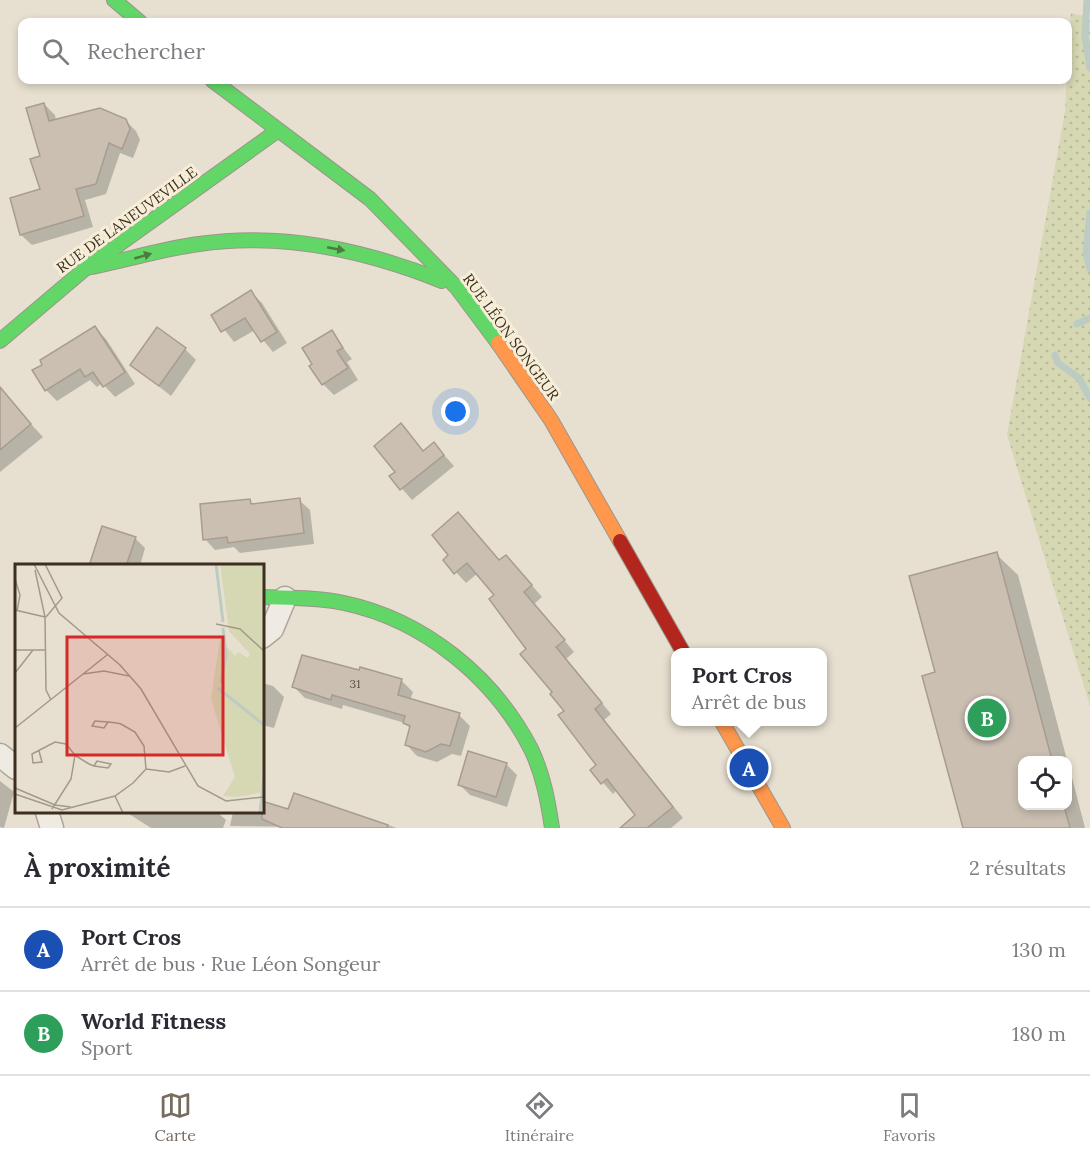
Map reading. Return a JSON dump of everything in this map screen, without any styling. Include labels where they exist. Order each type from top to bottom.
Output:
[{"type":"street","points":[[114,0],[135,18]]},
{"type":"street","name":"RUE LÉON SONGEUR","points":[[217,84],[277,131],[370,198],[457,288],[517,368],[550,420],[681,648]]},
{"type":"street","name":"RUE DE LANEUVEVILLE","points":[[0,341],[86,268],[277,131]]},
{"type":"street","points":[[86,268],[200,243],[260,240],[334,249],[401,263],[457,288]]},
{"type":"street","points":[[264,597],[350,604],[374,611],[433,638],[456,654],[474,670],[505,706],[526,740],[547,795],[552,828]]},
{"type":"street","points":[[264,635],[272,629],[285,598]]},
{"type":"street","points":[[724,726],[783,828]]},
{"type":"street","points":[[0,755],[15,767]]},
{"type":"green space","points":[[1071,13],[1088,17],[1090,21],[1090,706],[1007,435],[1065,111],[1067,84],[1072,84]]},
{"type":"building","points":[[44,103],[49,121],[100,108],[126,119],[130,129],[122,149],[109,143],[96,184],[76,189],[84,216],[20,235],[10,198],[40,189],[30,159],[40,156],[26,108]]},
{"type":"building","points":[[251,290],[277,332],[261,342],[245,318],[221,332],[211,315]]},
{"type":"building","points":[[95,326],[125,372],[103,387],[93,372],[85,377],[80,369],[45,391],[32,370],[42,365],[40,360]]},
{"type":"building","points":[[157,327],[186,348],[159,386],[130,365]]},
{"type":"building","points":[[332,330],[343,348],[337,351],[348,368],[322,385],[309,366],[312,364],[302,348]]},
{"type":"building","points":[[0,387],[31,424],[0,450]]},
{"type":"building","points":[[401,423],[423,451],[434,442],[444,455],[400,490],[389,476],[395,472],[374,446]]},
{"type":"building","points":[[300,498],[304,533],[228,543],[227,537],[203,540],[200,504],[250,499],[251,504]]},
{"type":"building","points":[[458,512],[499,560],[506,555],[532,585],[524,592],[565,640],[556,647],[602,703],[595,709],[673,807],[647,828],[620,828],[635,815],[607,779],[601,784],[590,770],[596,765],[558,715],[564,711],[550,694],[552,692],[520,654],[526,649],[489,599],[494,595],[467,563],[454,574],[443,560],[448,555],[432,535]]},
{"type":"building","points":[[102,526],[136,537],[127,564],[90,564]]},
{"type":"building","points":[[997,552],[1051,756],[1018,756],[1018,810],[1065,810],[1070,828],[963,828],[922,676],[935,672],[909,576]]},
{"type":"building","points":[[302,655],[359,670],[360,667],[402,679],[398,695],[460,713],[450,746],[441,744],[426,752],[405,745],[410,726],[403,723],[405,716],[332,695],[331,700],[292,687]]},
{"type":"building","points":[[468,751],[507,763],[496,797],[458,785]]},
{"type":"building","points":[[294,793],[388,825],[387,828],[282,828],[262,819],[264,802],[288,809]]},
{"type":"waterway","points":[[1087,0],[1085,36],[1090,68]]},
{"type":"waterway","points":[[1090,213],[1086,253],[1090,269]]},
{"type":"waterway","points":[[1077,324],[1090,318]]},
{"type":"waterway","points":[[1055,355],[1058,363],[1079,378],[1090,398]]},
{"type":"traffic: fast","points":[[114,0],[135,18]]},
{"type":"traffic: fast","points":[[217,84],[370,199],[457,288],[498,343]]},
{"type":"traffic: fast","points":[[0,341],[86,268],[277,131]]},
{"type":"traffic: fast","points":[[86,268],[185,246],[261,240],[323,246],[383,260],[442,281]]},
{"type":"traffic: fast","points":[[264,597],[324,600],[373,611],[402,623],[454,655],[497,698],[516,723],[531,749],[539,768],[552,828]]},
{"type":"traffic: slow","points":[[498,343],[551,420],[620,541]]},
{"type":"traffic: slow","points":[[724,726],[783,828]]},
{"type":"traffic: jam","points":[[620,541],[681,648]]},
{"type":"place","name":"World Fitness","points":[[987,718]]},
{"type":"place","name":"Port Cros","points":[[749,768]]}]
